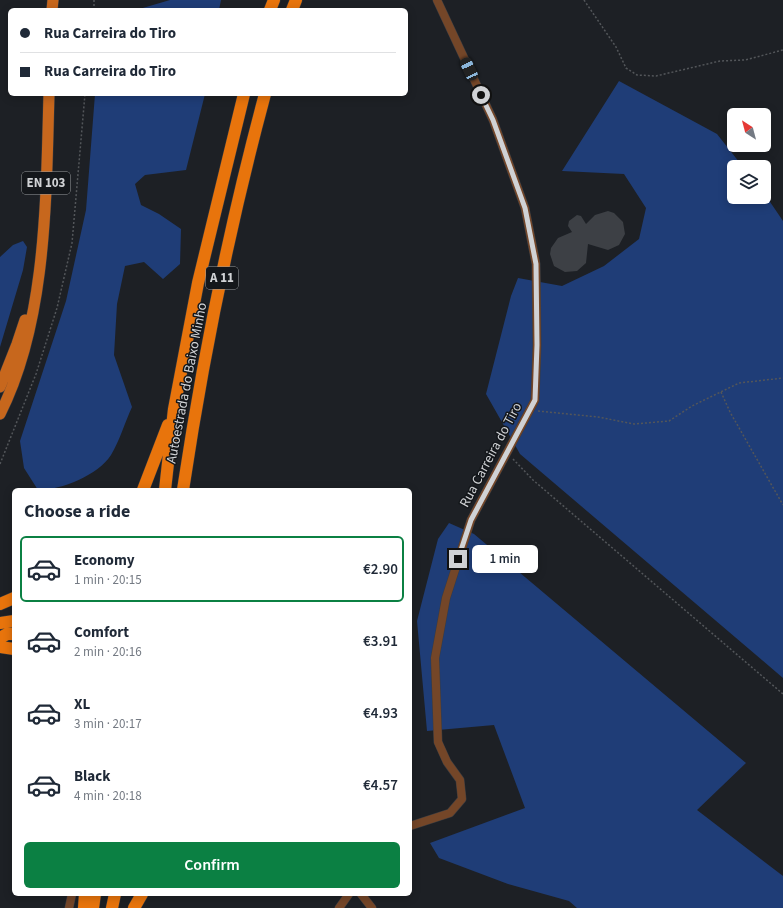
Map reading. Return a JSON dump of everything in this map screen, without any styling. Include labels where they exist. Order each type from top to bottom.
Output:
[{"type":"highway","name":"Autoestrada do Baixo Minho","points":[[165,488],[174,409],[201,268],[244,96]]},
{"type":"highway","name":"Autoestrada do Baixo Minho","points":[[182,488],[228,244],[264,96]]},
{"type":"highway","points":[[144,488],[174,409]]},
{"type":"highway","points":[[0,604],[12,599]]},
{"type":"highway","points":[[0,623],[12,621]]},
{"type":"highway","points":[[0,638],[8,634],[12,634]]},
{"type":"highway","points":[[0,647],[12,649]]},
{"type":"highway","points":[[84,908],[85,896]]},
{"type":"highway","points":[[93,908],[95,896]]},
{"type":"highway","points":[[112,908],[115,896]]},
{"type":"highway","points":[[134,908],[141,896]]},
{"type":"main road","name":"EN 103","points":[[0,414],[26,348],[39,271],[46,195],[49,96]]},
{"type":"main road","name":"EN 103","points":[[0,388],[18,344],[39,271]]},
{"type":"street","name":"Rua Carreira do Tiro","points":[[412,825],[450,813],[462,799],[460,780],[448,762],[438,742],[434,658],[446,598],[471,520],[535,400],[536,384],[536,271],[525,208],[493,120],[437,0]]},
{"type":"street","points":[[69,908],[72,896]]},
{"type":"street","points":[[339,908],[348,896]]},
{"type":"street","points":[[363,896],[372,908]]},
{"type":"path","points":[[584,0],[616,47],[626,68],[637,75],[656,76],[720,61],[745,60],[783,50]]},
{"type":"path","points":[[0,464],[36,374],[56,308],[72,243],[86,96]]},
{"type":"path","points":[[530,410],[553,414],[598,417],[634,424],[669,421],[692,406],[740,383],[783,378]]},
{"type":"path","points":[[721,392],[730,412],[783,505]]},
{"type":"path","points":[[507,453],[533,480],[783,694]]},
{"type":"shaded area","points":[[170,0],[221,0],[219,8],[143,8]]},
{"type":"shaded area","points":[[619,81],[717,134],[727,147],[727,152],[731,152],[737,160],[727,160],[727,204],[771,203],[783,221],[783,678],[520,454],[486,394],[511,296],[518,278],[562,286],[604,266],[639,239],[646,208],[624,174],[562,171]]},
{"type":"shaded area","points":[[95,96],[204,96],[186,170],[145,175],[135,184],[141,205],[159,214],[181,229],[180,264],[163,279],[144,262],[125,266],[117,304],[114,355],[132,407],[120,437],[111,455],[89,475],[58,487],[37,488],[24,468],[20,441],[66,301],[86,210]]},
{"type":"shaded area","points":[[23,241],[27,247],[23,270],[0,347],[0,257],[13,245]]},
{"type":"shaded area","points":[[449,523],[474,534],[746,763],[697,810],[783,876],[783,908],[577,908],[569,901],[508,884],[439,858],[430,843],[525,808],[494,725],[427,731],[417,621],[438,539]]},
{"type":"building","points":[[608,211],[614,213],[623,222],[625,234],[619,245],[608,250],[588,244],[586,263],[577,271],[565,272],[554,266],[550,254],[551,248],[558,238],[572,232],[568,226],[569,221],[577,215],[581,216],[586,224],[595,215]]},
{"type":"route","points":[[458,559],[471,520],[535,400],[537,345],[536,264],[525,208],[493,120],[481,95]]}]
